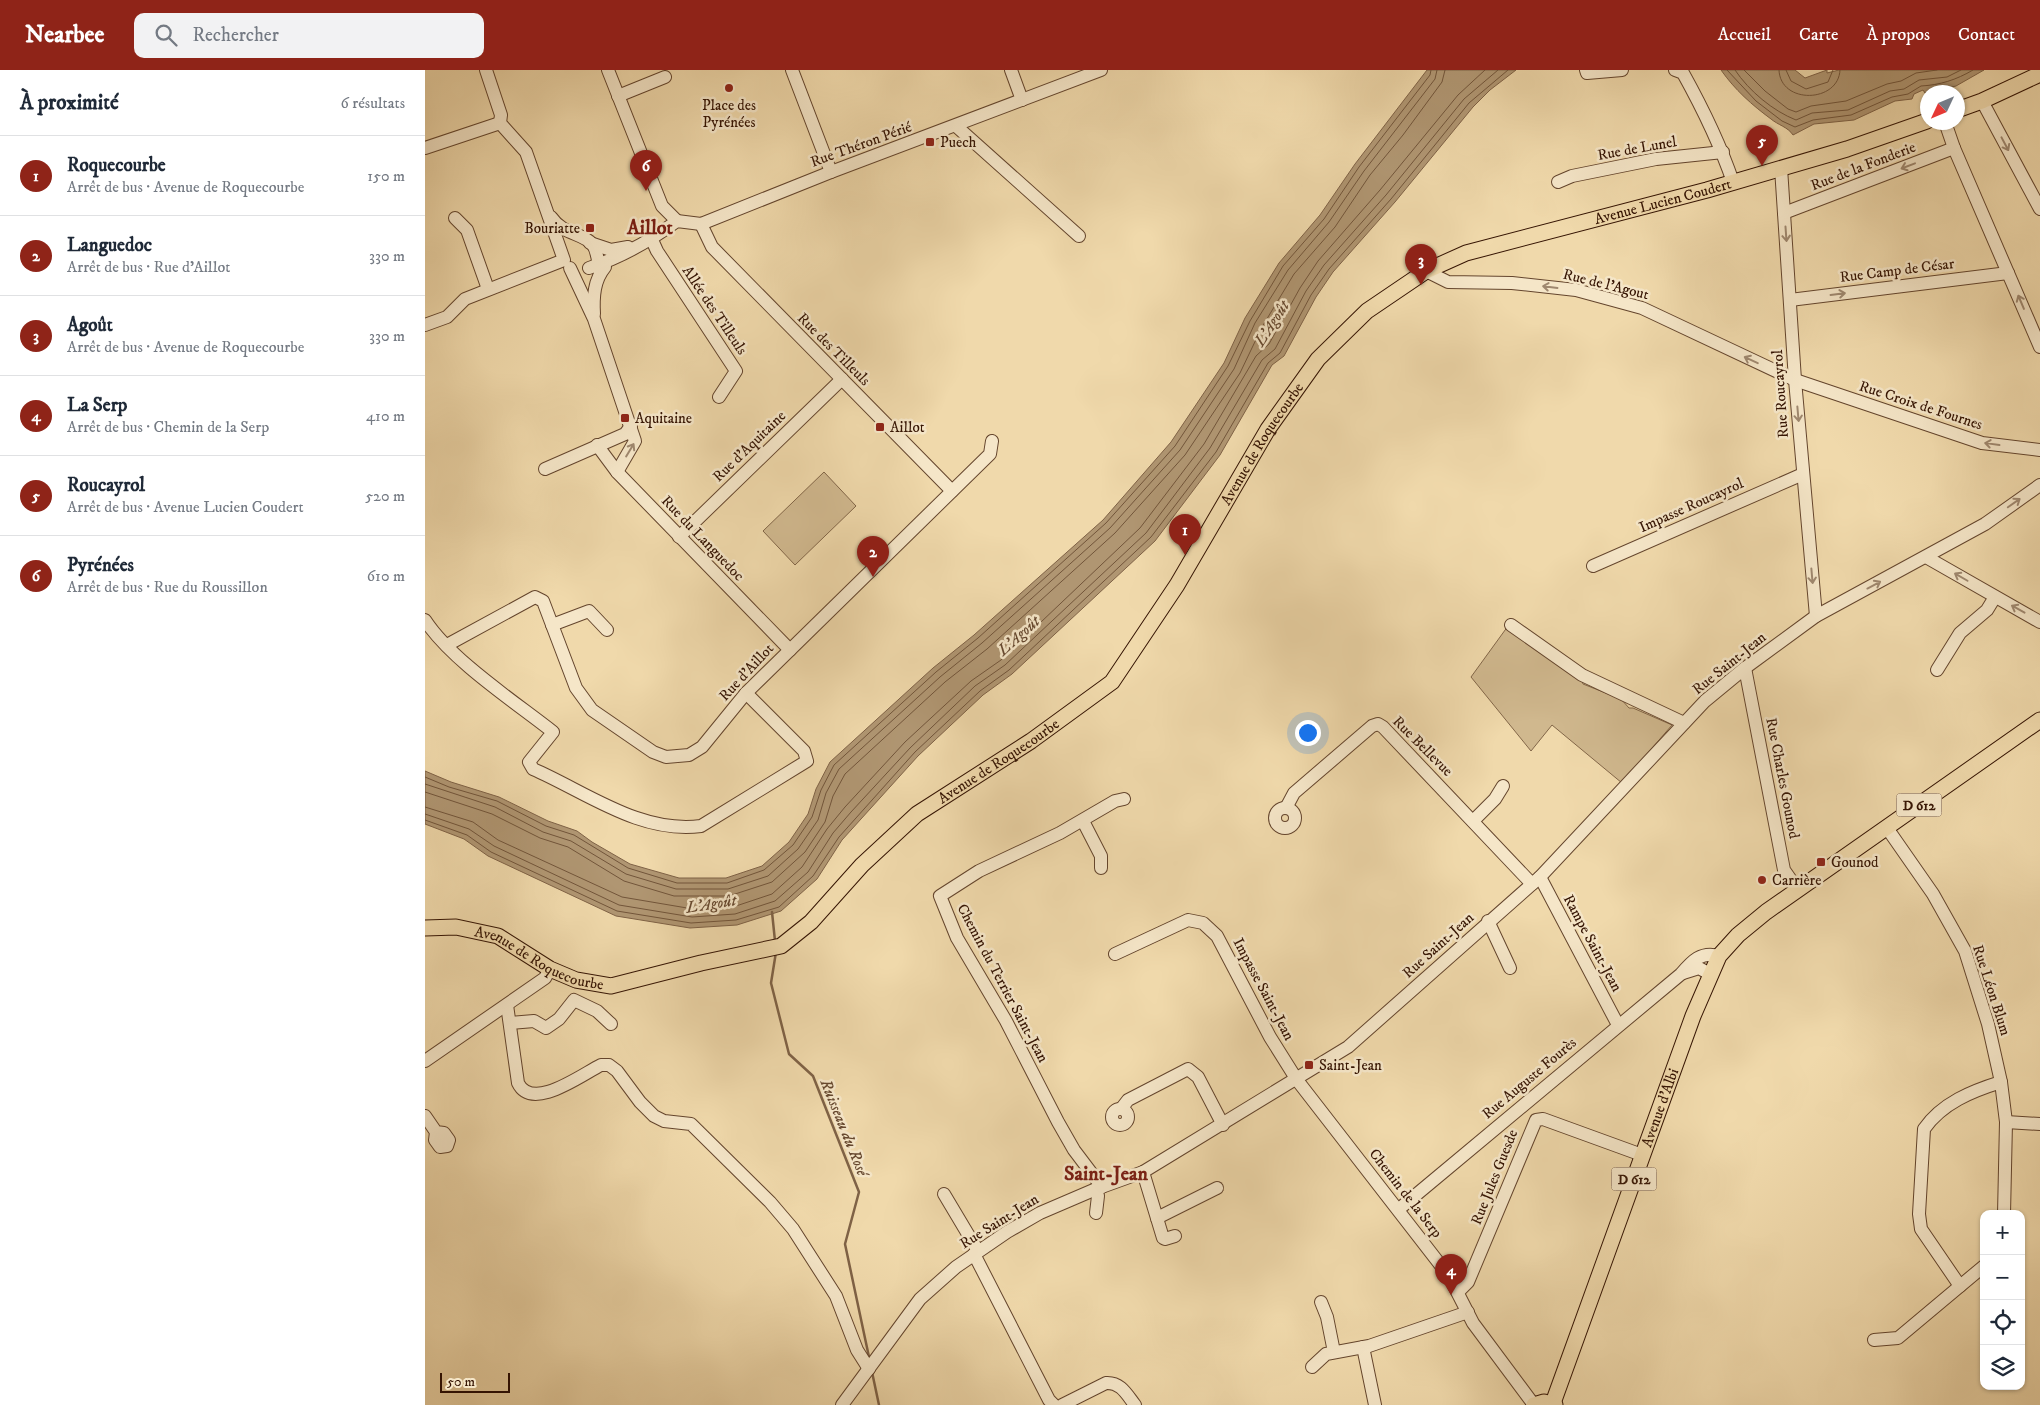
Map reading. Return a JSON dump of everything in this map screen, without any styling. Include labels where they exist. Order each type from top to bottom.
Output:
[{"type":"main road","points":[[1965,107],[2040,74]]},
{"type":"main road","name":"Avenue Lucien Coudert","points":[[1426,272],[1466,253],[1733,182],[1847,149],[1920,123]]},
{"type":"main road","name":"Avenue de Roquecourbe","points":[[425,928],[456,926],[498,936],[550,969],[575,980],[611,986],[701,963],[776,947],[811,922],[862,865],[917,814],[1031,741],[1112,682],[1177,585],[1268,429],[1318,359],[1367,311],[1426,272]]},
{"type":"main road","name":"D 612","points":[[1719,956],[1747,927],[2040,720]]},
{"type":"main road","name":"Avenue d'Albi","points":[[1554,1404],[1642,1155],[1710,974],[1719,956]]},
{"type":"main road","points":[[1534,1405],[1544,1402],[1554,1404]]},
{"type":"street","points":[[486,70],[501,115],[500,124]]},
{"type":"street","points":[[547,210],[559,227],[586,241],[611,250],[635,246],[652,240],[677,222],[662,206],[608,70]]},
{"type":"street","points":[[792,70],[831,172]]},
{"type":"street","points":[[1011,70],[1022,100]]},
{"type":"street","name":"Rue Théron Périé","points":[[677,222],[701,224],[831,172],[1101,70]]},
{"type":"street","points":[[1586,70],[1587,73],[1593,73],[1622,70]]},
{"type":"street","points":[[1675,70],[1683,73],[1708,119],[1723,152],[1733,182]]},
{"type":"street","points":[[618,96],[665,77]]},
{"type":"street","points":[[1982,101],[2040,208]]},
{"type":"street","points":[[425,148],[500,124]]},
{"type":"street","points":[[500,124],[527,152],[567,264],[594,319],[631,426],[635,441],[617,472]]},
{"type":"street","points":[[956,126],[1079,236]]},
{"type":"street","points":[[1948,130],[2040,347]]},
{"type":"street","name":"Rue de la Fonderie","points":[[1784,213],[1954,148]]},
{"type":"street","name":"Rue de Lunel","points":[[1557,182],[1571,176],[1656,159],[1723,152]]},
{"type":"street","name":"Rue Roucayrol","points":[[1781,168],[1795,380],[1815,616]]},
{"type":"street","points":[[455,218],[467,230],[488,289]]},
{"type":"street","name":"Rue des Tilleuls","points":[[701,224],[712,247],[952,491]]},
{"type":"street","points":[[567,264],[564,253],[567,244],[575,239],[586,241]]},
{"type":"street","name":"Allée des Tilleuls","points":[[652,240],[657,251],[736,371],[719,397]]},
{"type":"street","points":[[586,241],[596,265],[594,319]]},
{"type":"street","points":[[425,325],[447,317],[465,300],[488,289],[567,264],[580,271],[611,260],[635,246]]},
{"type":"street","name":"Rue de l'Agout","points":[[1426,272],[1448,282],[1512,283],[1576,290],[1642,308],[1795,380]]},
{"type":"street","name":"Rue Camp de César","points":[[1790,300],[2008,272]]},
{"type":"street","name":"Rue d'Aquitaine","points":[[679,537],[842,379]]},
{"type":"street","name":"Rue Croix de Fournes","points":[[1795,380],[1973,441],[2040,450]]},
{"type":"street","points":[[545,469],[625,434],[631,426]]},
{"type":"street","name":"Rue d'Aillot","points":[[447,645],[535,597],[543,601],[576,688],[592,710],[653,752],[666,757],[689,755],[701,746],[746,693],[990,454],[992,441]]},
{"type":"street","name":"Rue du Languedoc","points":[[597,445],[617,472],[790,650]]},
{"type":"street","name":"Impasse Roucayrol","points":[[1593,566],[1803,474]]},
{"type":"street","points":[[933,510],[939,491],[937,476]]},
{"type":"street","name":"Rue Saint-Jean","points":[[845,1404],[920,1299],[976,1253],[1023,1222],[1099,1188],[1143,1172],[1297,1080],[1348,1047],[1536,880],[1705,701],[1745,668],[1815,616],[1985,524],[2040,485]]},
{"type":"street","points":[[1926,557],[2040,622]]},
{"type":"street","points":[[1937,670],[1957,630],[1987,610],[1995,597]]},
{"type":"street","points":[[552,625],[589,611],[607,630]]},
{"type":"street","points":[[425,620],[447,645],[553,732],[529,762],[533,769],[622,813],[668,827],[681,829],[701,826],[807,761],[804,751],[746,693]]},
{"type":"street","points":[[1511,624],[1582,675],[1684,723]]},
{"type":"street","name":"Rue Charles Gounod","points":[[1745,668],[1784,870],[1799,890]]},
{"type":"street","name":"Rue Bellevue","points":[[1286,808],[1294,793],[1372,726],[1378,724],[1473,821],[1536,880]]},
{"type":"street","points":[[1473,821],[1495,800],[1503,786]]},
{"type":"street","name":"Chemin du Terrier Saint-Jean","points":[[1099,1188],[1058,1122],[1006,1021],[957,938],[940,896],[979,871],[1083,821],[1115,801],[1124,799]]},
{"type":"street","points":[[1083,821],[1101,856],[1101,868]]},
{"type":"street","name":"Rue Léon Blum","points":[[1887,828],[1933,894],[1965,951],[1988,1024],[2001,1082],[2006,1122],[2004,1210]]},
{"type":"street","name":"Rampe Saint-Jean","points":[[1536,880],[1618,1025]]},
{"type":"street","name":"Impasse Saint-Jean","points":[[1115,954],[1187,920],[1203,923],[1217,936],[1227,952],[1270,1037],[1297,1080]]},
{"type":"street","points":[[1488,921],[1510,968]]},
{"type":"street","name":"Rue Auguste Fourès","points":[[1399,1209],[1681,974],[1691,962],[1703,955],[1719,956]]},
{"type":"street","points":[[1681,974],[1699,968],[1710,974]]},
{"type":"street","points":[[425,1062],[545,978],[550,969]]},
{"type":"street","points":[[575,980],[572,989],[575,1000],[597,1011],[611,1024]]},
{"type":"street","points":[[510,1023],[534,1021],[546,1028],[559,1019],[575,1000]]},
{"type":"street","points":[[507,1005],[519,1083],[522,1090],[529,1095],[543,1094],[601,1065],[609,1066],[617,1070],[640,1102],[654,1116],[664,1120],[691,1124],[716,1147],[793,1229],[836,1296],[857,1350],[868,1370]]},
{"type":"street","points":[[1121,1109],[1128,1100],[1188,1069],[1198,1077],[1223,1125]]},
{"type":"street","name":"Chemin de la Serp","points":[[1297,1080],[1399,1209],[1458,1292],[1473,1323],[1534,1405]]},
{"type":"street","points":[[1960,1286],[1921,1229],[1919,1214],[1925,1129],[1931,1119],[1959,1099],[1974,1090],[2001,1082]]},
{"type":"street","points":[[425,1116],[437,1132]]},
{"type":"street","name":"Rue Jules Guesde","points":[[1458,1292],[1468,1282],[1536,1120],[1543,1119],[1642,1155]]},
{"type":"street","points":[[2006,1122],[2040,1124]]},
{"type":"street","points":[[1143,1172],[1163,1238],[1175,1236]]},
{"type":"street","points":[[1096,1213],[1099,1188]]},
{"type":"street","points":[[1157,1218],[1217,1188]]},
{"type":"street","points":[[944,1194],[1055,1405],[1106,1383],[1111,1383],[1121,1388],[1135,1405]]},
{"type":"street","points":[[1874,1340],[1898,1338],[1980,1269]]},
{"type":"street","points":[[1321,1302],[1327,1317],[1334,1352]]},
{"type":"street","points":[[1312,1367],[1326,1354],[1363,1347],[1468,1312]]},
{"type":"street","points":[[1363,1347],[1375,1405]]},
{"type":"shaded area","points":[[824,472],[856,506],[795,565],[763,531]]},
{"type":"shaded area","points":[[1508,626],[1581,678],[1583,684],[1621,699],[1629,708],[1672,725],[1622,783],[1552,725],[1531,751],[1471,677]]},
{"type":"water","name":"L'Agoût","points":[[1427,70],[1516,70],[1490,90],[1473,107],[1395,202],[1333,272],[1316,297],[1284,356],[1272,365],[1220,455],[1155,541],[1012,674],[983,695],[918,756],[842,840],[817,879],[781,911],[737,925],[690,928],[616,916],[488,856],[464,839],[425,824],[425,771],[451,782],[499,797],[548,821],[577,831],[630,864],[679,878],[726,878],[762,866],[789,842],[808,814],[816,789],[830,762],[933,668],[974,635],[1103,520],[1171,442],[1224,363],[1245,318],[1279,263],[1320,215],[1355,164]]},
{"type":"water","points":[[1721,70],[1795,70],[1805,78],[1827,70],[1827,73],[1839,70],[1984,70],[1958,85],[1920,85],[1920,91],[1914,94],[1912,99],[1895,101],[1854,120],[1814,124],[1793,135],[1751,103]]},
{"type":"waterway","name":"Ruisseau du Rosé","points":[[772,912],[775,941]]},
{"type":"waterway","name":"Ruisseau du Rosé","points":[[776,952],[771,983],[789,1054],[813,1076],[859,1192],[845,1244],[869,1357]]},
{"type":"waterway","name":"Ruisseau du Rosé","points":[[872,1372],[879,1405]]},
{"type":"place","name":"Place des Pyrénées","points":[[729,88]]},
{"type":"place","name":"Puech","points":[[930,142]]},
{"type":"place","name":"Roucayrol","points":[[1762,166]]},
{"type":"place","name":"Pyrénées","points":[[646,191]]},
{"type":"place","name":"Bouriatte","points":[[590,228]]},
{"type":"place","name":"Agoût","points":[[1421,285]]},
{"type":"place","name":"Aquitaine","points":[[625,418]]},
{"type":"place","name":"Aillot","points":[[880,427]]},
{"type":"place","name":"Roquecourbe","points":[[1185,555]]},
{"type":"place","name":"Languedoc","points":[[873,577]]},
{"type":"place","name":"Gounod","points":[[1821,862]]},
{"type":"place","name":"Carrière","points":[[1762,880]]},
{"type":"place","name":"Saint-Jean","points":[[1309,1065]]},
{"type":"place","name":"La Serp","points":[[1451,1295]]},
{"type":"district","name":"Aillot","points":[[650,227]]},
{"type":"district","name":"Saint-Jean","points":[[1106,1173]]}]
